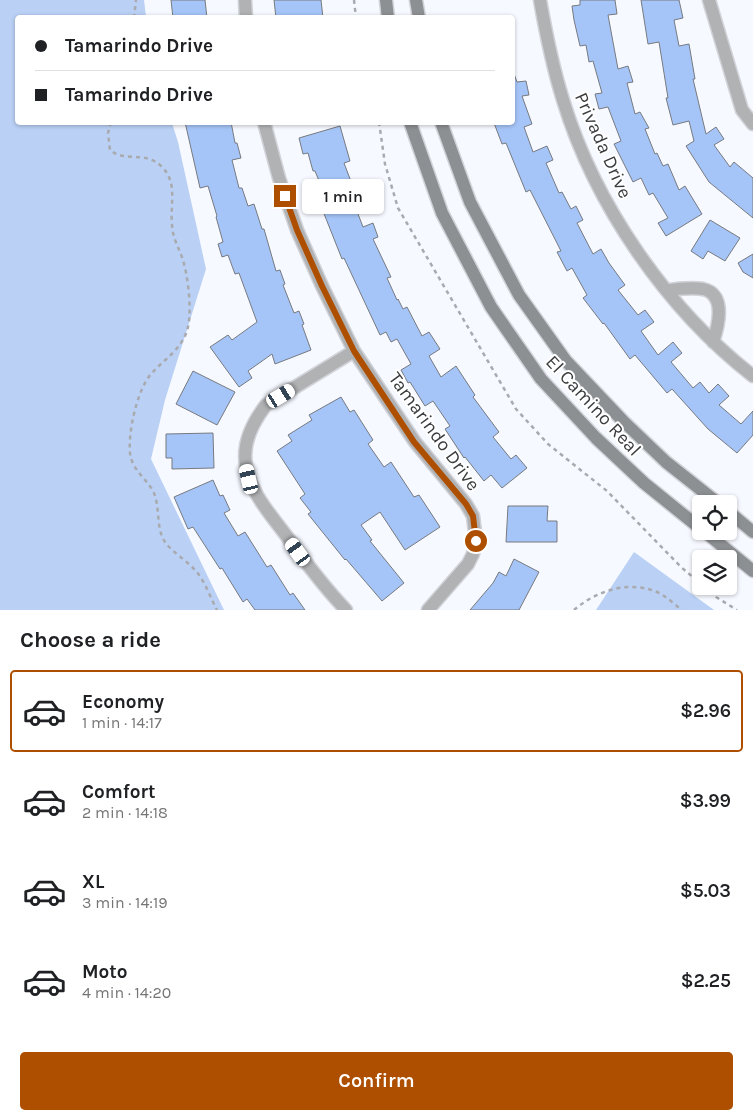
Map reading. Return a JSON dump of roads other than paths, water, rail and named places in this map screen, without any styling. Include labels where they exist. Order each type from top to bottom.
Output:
[{"type":"main road","points":[[386,0],[388,15]]},
{"type":"main road","points":[[416,0],[418,15]]},
{"type":"main road","name":"El Camino Real","points":[[411,125],[442,213],[490,307],[540,378],[596,438],[644,483],[692,521]]},
{"type":"main road","name":"El Camino Real","points":[[442,125],[470,202],[520,295],[566,361],[623,421],[666,462],[707,495]]},
{"type":"main road","points":[[737,519],[753,532]]},
{"type":"main road","name":"El Camino Real","points":[[715,540],[753,571]]},
{"type":"street","points":[[244,0],[246,15]]},
{"type":"street","name":"Privada Drive","points":[[540,0],[551,58],[563,102],[588,163],[613,212],[642,257],[667,290],[714,342],[753,376]]},
{"type":"street","points":[[709,0],[742,110],[753,124]]},
{"type":"street","name":"Tamarindo Drive","points":[[265,125],[279,178],[297,230],[354,351],[414,442],[466,504],[473,516],[476,541],[473,554],[468,564],[428,610]]},
{"type":"street","points":[[667,290],[699,289],[711,293],[718,306],[719,316],[714,342]]},
{"type":"street","points":[[346,610],[308,565],[260,500],[249,479],[245,464],[250,432],[256,418],[266,405],[354,351]]}]
